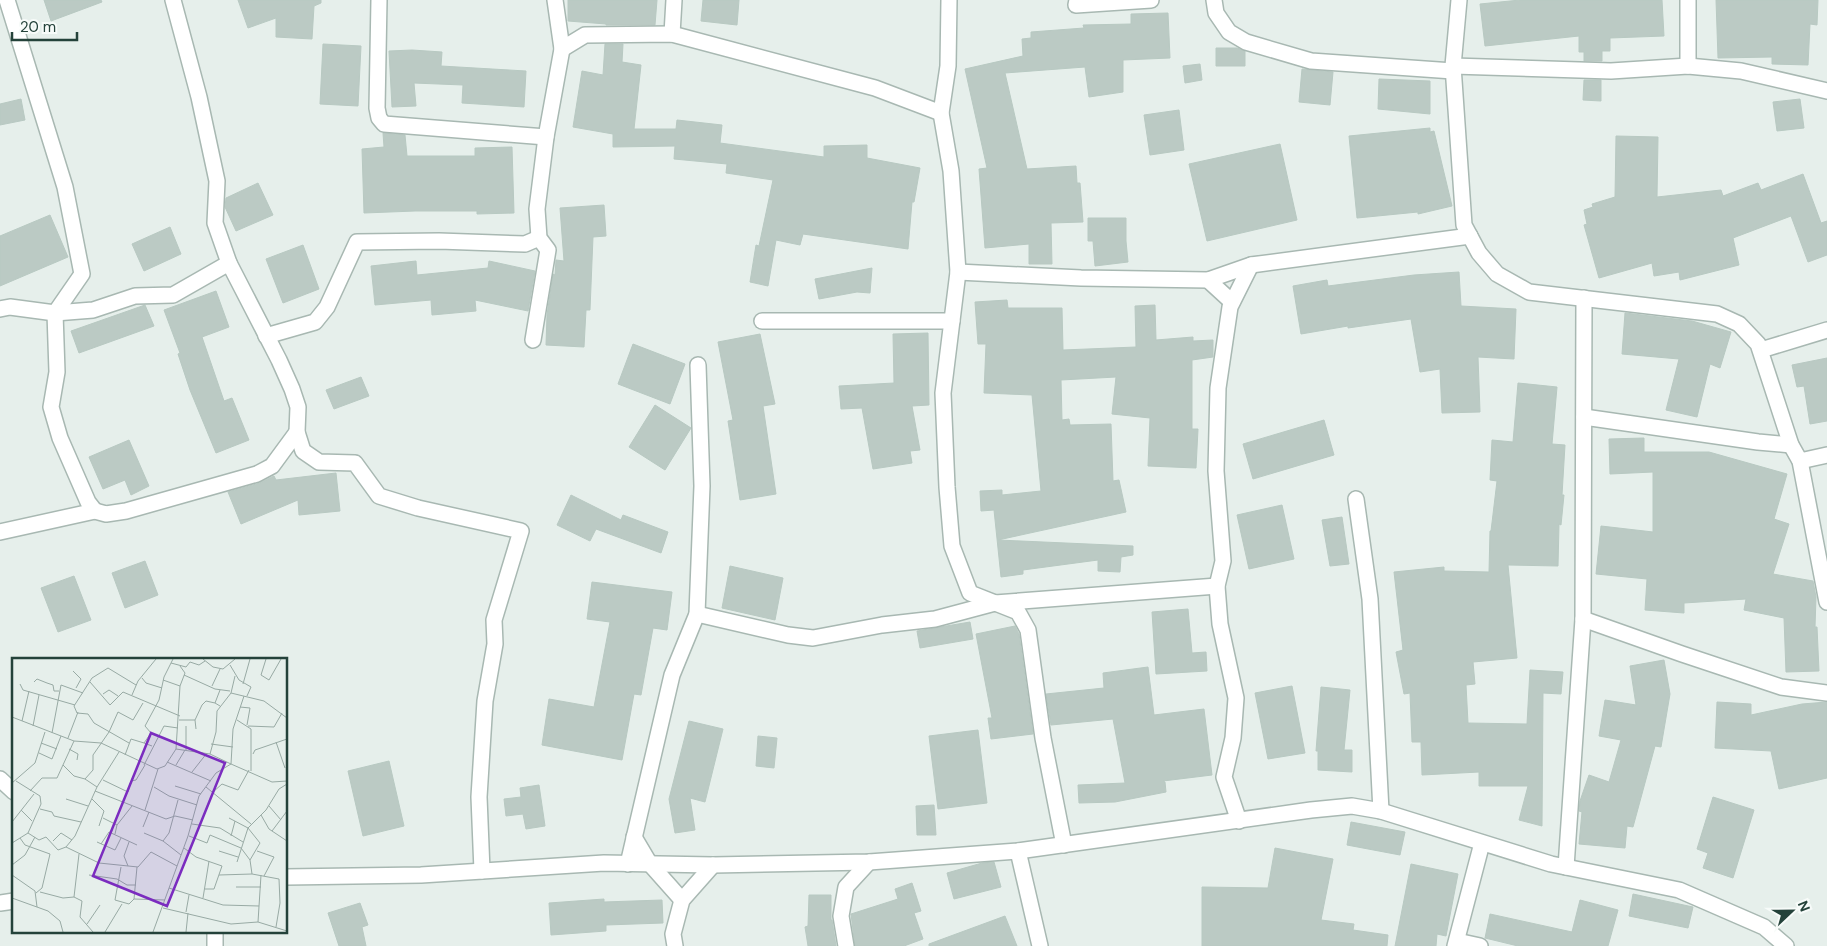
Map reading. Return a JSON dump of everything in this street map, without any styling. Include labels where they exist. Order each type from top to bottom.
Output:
[{"type":"street","points":[[8,0],[65,187],[82,274],[55,314],[57,372],[51,408],[60,438],[88,502],[95,511]]},
{"type":"street","points":[[173,0],[200,97],[216,181],[216,223],[229,264],[279,360],[298,407],[297,432],[303,451],[319,462],[355,463],[379,496],[418,508],[521,531],[494,620],[495,644],[485,700],[479,797],[482,871]]},
{"type":"street","points":[[378,0],[377,108],[379,118],[384,124],[546,137]]},
{"type":"street","points":[[533,340],[548,250],[539,238],[536,210],[546,137],[562,48],[555,0]]},
{"type":"street","points":[[672,34],[674,0]]},
{"type":"street","points":[[949,0],[948,66],[942,113],[951,171],[958,272],[943,393],[947,487],[952,546],[970,593],[1018,612],[1028,630],[1043,738],[1064,845]]},
{"type":"street","points":[[1077,0],[1076,4],[1151,0]]},
{"type":"street","points":[[1214,0],[1216,13],[1229,32],[1246,42],[1311,61],[1453,69],[1611,70],[1688,66],[1741,71],[1827,91]]},
{"type":"street","points":[[1459,0],[1453,69],[1464,225],[1479,253],[1497,274],[1529,292],[1717,314],[1739,324],[1758,344],[1761,350],[1791,445],[1800,461],[1827,602]]},
{"type":"street","points":[[1688,0],[1688,66]]},
{"type":"street","points":[[562,48],[585,35],[672,34],[875,88],[942,113]]},
{"type":"street","points":[[958,272],[1081,278],[1208,280],[1251,266],[1470,236]]},
{"type":"street","points":[[266,336],[315,322],[328,308],[357,242],[439,241],[525,244],[539,238]]},
{"type":"street","points":[[0,309],[10,307],[55,314],[93,310],[136,296],[173,295],[229,264]]},
{"type":"street","points":[[1239,820],[1224,777],[1233,738],[1236,698],[1220,624],[1217,586],[1224,561],[1216,471],[1218,388],[1230,307],[1251,266]]},
{"type":"street","points":[[1208,280],[1232,302]]},
{"type":"street","points":[[1566,867],[1583,619],[1584,298]]},
{"type":"street","points":[[762,321],[952,321]]},
{"type":"street","points":[[1761,350],[1827,330]]},
{"type":"street","points":[[628,864],[672,675],[697,614],[702,486],[698,365]]},
{"type":"street","points":[[1584,416],[1758,442],[1791,445]]},
{"type":"street","points":[[0,532],[95,511],[106,514],[126,512],[257,474],[272,466],[297,432]]},
{"type":"street","points":[[1800,461],[1827,455]]},
{"type":"street","points":[[1356,499],[1370,600],[1381,811]]},
{"type":"street","points":[[697,614],[788,635],[813,638],[882,625],[935,619],[995,603],[1217,586]]},
{"type":"street","points":[[1583,619],[1781,687],[1827,693]]},
{"type":"street","points":[[0,779],[12,790]]},
{"type":"street","points":[[288,877],[421,875],[604,863],[713,865],[869,862],[1018,851],[1352,806],[1381,811],[1566,867],[1679,890],[1764,926],[1786,946]]},
{"type":"street","points":[[634,837],[650,864],[682,900]]},
{"type":"street","points":[[1480,946],[1456,943],[1482,843]]},
{"type":"street","points":[[1018,851],[1040,946]]},
{"type":"street","points":[[846,946],[841,916],[846,887],[869,862]]},
{"type":"street","points":[[675,946],[673,934],[682,900],[713,865]]},
{"type":"building","points":[[44,0],[101,0],[102,2],[51,21]]},
{"type":"building","points":[[238,0],[321,0],[321,3],[314,6],[312,39],[276,37],[276,18],[248,28]]},
{"type":"building","points":[[568,0],[657,0],[655,25],[606,25],[568,21]]},
{"type":"building","points":[[703,0],[739,0],[737,25],[701,21]]},
{"type":"building","points":[[1520,0],[1662,0],[1664,36],[1610,38],[1610,51],[1602,51],[1602,61],[1584,61],[1584,52],[1579,52],[1579,36],[1485,46],[1480,4]]},
{"type":"building","points":[[1716,0],[1818,0],[1817,25],[1810,24],[1808,65],[1772,64],[1772,57],[1718,58]]},
{"type":"building","points":[[1168,13],[1170,58],[1123,60],[1123,92],[1089,97],[1085,67],[1005,73],[1027,169],[1076,166],[1077,183],[1080,183],[1083,222],[1051,223],[1052,264],[1029,264],[1029,244],[985,248],[979,169],[987,168],[965,69],[1023,56],[1022,39],[1031,38],[1031,32],[1084,28],[1083,25],[1131,24],[1131,14]]},
{"type":"building","points":[[323,44],[361,46],[358,106],[320,104]]},
{"type":"building","points":[[605,44],[623,44],[622,62],[641,65],[634,129],[676,129],[677,120],[722,125],[720,143],[824,157],[824,146],[867,145],[867,158],[920,168],[914,202],[912,202],[908,249],[803,234],[800,245],[776,240],[768,286],[750,282],[756,245],[759,246],[773,180],[726,173],[727,164],[674,159],[675,146],[613,147],[613,134],[573,127],[582,71],[603,75]]},
{"type":"building","points":[[1216,48],[1237,48],[1245,51],[1245,66],[1216,66]]},
{"type":"building","points":[[389,51],[442,52],[441,66],[526,71],[524,107],[462,103],[463,85],[414,83],[416,106],[392,107]]},
{"type":"building","points":[[1200,64],[1202,80],[1185,83],[1183,66]]},
{"type":"building","points":[[1302,69],[1333,72],[1330,105],[1299,102]]},
{"type":"building","points":[[1379,79],[1430,81],[1430,114],[1378,109]]},
{"type":"building","points":[[1584,80],[1601,80],[1601,101],[1583,100]]},
{"type":"building","points":[[21,99],[25,120],[0,125],[0,104]]},
{"type":"building","points":[[1800,99],[1804,128],[1777,131],[1773,102]]},
{"type":"building","points":[[1179,110],[1184,150],[1150,155],[1144,115]]},
{"type":"building","points":[[1430,128],[1430,132],[1434,131],[1452,206],[1418,214],[1418,212],[1357,218],[1349,136]]},
{"type":"building","points":[[383,133],[405,135],[407,156],[475,156],[475,148],[512,147],[514,213],[477,214],[477,211],[415,211],[364,213],[362,149],[384,147]]},
{"type":"building","points":[[1616,136],[1658,137],[1657,197],[1721,190],[1723,196],[1758,183],[1761,190],[1803,174],[1821,223],[1827,221],[1827,255],[1808,262],[1791,216],[1733,238],[1739,265],[1680,280],[1679,272],[1654,276],[1652,263],[1599,278],[1584,225],[1587,224],[1584,210],[1593,207],[1592,204],[1615,197]]},
{"type":"building","points":[[1280,144],[1297,220],[1207,241],[1189,164]]},
{"type":"building","points":[[258,183],[273,215],[236,231],[225,207],[226,198]]},
{"type":"building","points":[[604,205],[606,236],[593,237],[590,310],[586,310],[584,347],[546,345],[547,315],[556,260],[564,261],[560,208]]},
{"type":"building","points":[[50,215],[68,257],[0,286],[0,236]]},
{"type":"building","points":[[1088,218],[1126,218],[1128,262],[1095,266],[1093,241],[1088,241]]},
{"type":"building","points":[[170,227],[181,254],[144,271],[132,244]]},
{"type":"building","points":[[303,245],[319,289],[283,303],[266,259]]},
{"type":"building","points":[[416,261],[417,275],[488,268],[489,261],[535,271],[528,311],[475,300],[476,311],[432,315],[431,300],[375,305],[371,266]]},
{"type":"building","points":[[872,268],[870,293],[857,292],[819,299],[815,279]]},
{"type":"building","points":[[1459,272],[1461,306],[1516,309],[1514,359],[1478,357],[1480,412],[1442,413],[1440,369],[1420,372],[1411,319],[1348,328],[1348,326],[1301,334],[1293,286],[1327,280],[1328,286],[1414,275]]},
{"type":"building","points":[[216,291],[229,327],[202,337],[224,401],[232,398],[249,440],[216,453],[190,390],[178,354],[180,353],[164,310]]},
{"type":"building","points":[[1007,300],[1008,308],[1062,308],[1063,350],[1136,347],[1135,306],[1155,305],[1156,340],[1193,337],[1193,341],[1213,340],[1213,357],[1192,360],[1192,429],[1198,429],[1196,468],[1148,466],[1150,418],[1112,414],[1116,377],[1061,380],[1062,420],[1069,419],[1070,425],[1111,424],[1113,481],[1119,480],[1126,512],[998,540],[1133,546],[1133,555],[1121,557],[1120,572],[1098,571],[1098,560],[1023,570],[1023,574],[1001,577],[994,510],[981,511],[980,491],[1002,490],[1002,495],[1041,491],[1032,395],[984,393],[986,344],[978,344],[975,302]]},
{"type":"building","points":[[145,305],[154,326],[79,353],[71,331]]},
{"type":"building","points":[[1625,313],[1692,321],[1731,332],[1720,368],[1710,364],[1697,417],[1666,410],[1679,359],[1622,354]]},
{"type":"building","points":[[928,333],[929,405],[912,406],[920,450],[910,451],[912,463],[873,469],[862,408],[841,409],[839,386],[894,383],[893,334]]},
{"type":"building","points":[[760,334],[775,404],[763,406],[776,494],[740,500],[728,421],[733,420],[718,342]]},
{"type":"building","points":[[633,344],[685,364],[670,404],[618,384]]},
{"type":"building","points":[[1827,358],[1827,421],[1810,424],[1804,386],[1797,387],[1792,365]]},
{"type":"building","points":[[361,377],[369,396],[334,409],[326,390]]},
{"type":"building","points":[[1518,383],[1557,387],[1552,444],[1565,445],[1562,495],[1564,495],[1561,525],[1559,524],[1558,566],[1508,565],[1517,658],[1473,662],[1475,684],[1466,685],[1468,723],[1527,724],[1530,670],[1563,672],[1561,694],[1543,693],[1542,826],[1519,820],[1528,786],[1479,786],[1479,772],[1422,775],[1421,742],[1412,742],[1410,693],[1404,694],[1396,652],[1403,650],[1394,572],[1444,567],[1444,571],[1489,572],[1490,531],[1497,481],[1490,480],[1492,440],[1513,442]]},
{"type":"building","points":[[655,405],[691,428],[665,470],[629,447]]},
{"type":"building","points":[[1324,420],[1334,455],[1253,479],[1243,444]]},
{"type":"building","points":[[1644,438],[1644,452],[1709,452],[1787,474],[1774,519],[1789,524],[1773,574],[1813,581],[1816,597],[1815,627],[1817,627],[1819,671],[1786,672],[1784,618],[1744,610],[1746,599],[1684,603],[1684,613],[1645,610],[1647,579],[1596,574],[1601,526],[1653,532],[1653,472],[1610,474],[1609,439]]},
{"type":"building","points":[[129,440],[149,486],[131,495],[125,480],[103,489],[89,457]]},
{"type":"building","points":[[336,473],[340,511],[299,515],[298,500],[241,524],[228,492],[260,483],[274,476],[276,480]]},
{"type":"building","points":[[571,495],[621,520],[623,515],[668,532],[661,553],[596,529],[590,541],[557,525]]},
{"type":"building","points":[[1282,505],[1294,559],[1249,569],[1237,515]]},
{"type":"building","points":[[1342,517],[1349,564],[1330,566],[1322,520]]},
{"type":"building","points":[[145,561],[158,595],[125,608],[112,573]]},
{"type":"building","points":[[730,566],[783,578],[775,620],[722,608]]},
{"type":"building","points":[[74,576],[91,620],[58,632],[41,588]]},
{"type":"building","points":[[592,582],[672,592],[667,630],[653,628],[641,695],[634,694],[622,760],[542,745],[549,699],[594,707],[610,622],[587,619]]},
{"type":"building","points":[[1188,609],[1192,653],[1206,652],[1207,671],[1156,674],[1152,612]]},
{"type":"building","points":[[970,622],[973,639],[920,648],[917,631]]},
{"type":"building","points":[[1015,626],[1019,634],[1033,734],[991,739],[988,718],[992,718],[976,634]]},
{"type":"building","points":[[1664,660],[1670,694],[1661,747],[1655,746],[1633,827],[1627,826],[1625,848],[1579,844],[1582,812],[1579,811],[1580,801],[1589,775],[1609,782],[1621,740],[1599,736],[1605,700],[1636,705],[1630,666]]},
{"type":"building","points":[[1148,667],[1154,715],[1204,709],[1212,775],[1163,781],[1165,782],[1166,792],[1115,802],[1079,803],[1078,785],[1125,783],[1113,719],[1051,725],[1046,694],[1104,688],[1103,673]]},
{"type":"building","points":[[1292,686],[1305,753],[1268,759],[1255,693]]},
{"type":"building","points":[[1321,687],[1350,690],[1344,750],[1352,750],[1352,772],[1318,770],[1318,751],[1316,751]]},
{"type":"building","points":[[1717,702],[1751,704],[1751,715],[1802,704],[1827,702],[1827,778],[1779,789],[1771,751],[1715,748]]},
{"type":"building","points":[[689,721],[723,729],[705,802],[690,798],[695,830],[675,833],[669,799]]},
{"type":"building","points":[[978,730],[987,803],[938,809],[929,736]]},
{"type":"building","points":[[758,736],[777,738],[774,768],[756,766]]},
{"type":"building","points":[[389,761],[404,826],[363,836],[348,771]]},
{"type":"building","points":[[539,785],[545,826],[526,829],[523,814],[506,816],[504,799],[521,797],[520,788]]},
{"type":"building","points":[[1713,797],[1754,810],[1733,878],[1703,868],[1708,853],[1697,849]]},
{"type":"building","points":[[934,805],[936,835],[917,835],[916,806]]},
{"type":"building","points":[[1351,822],[1405,832],[1400,855],[1347,845]]},
{"type":"building","points":[[1275,848],[1333,859],[1321,920],[1354,924],[1353,930],[1388,935],[1387,946],[1202,946],[1202,887],[1268,888]]},
{"type":"building","points":[[994,862],[1001,887],[954,899],[947,873],[982,863]]},
{"type":"building","points":[[1411,864],[1458,874],[1446,936],[1437,934],[1436,946],[1395,946]]},
{"type":"building","points":[[912,883],[921,911],[914,913],[923,939],[904,946],[855,946],[851,914],[898,899],[895,889]]},
{"type":"building","points":[[1633,894],[1693,907],[1688,928],[1629,916]]},
{"type":"building","points":[[809,895],[831,895],[831,920],[836,946],[808,946],[805,927],[808,926]]},
{"type":"building","points":[[604,899],[604,902],[662,900],[663,923],[606,925],[606,931],[551,935],[549,903]]},
{"type":"building","points":[[1580,900],[1618,910],[1608,946],[1518,946],[1485,938],[1490,914],[1572,932]]},
{"type":"building","points":[[360,903],[368,925],[362,927],[366,946],[339,946],[328,913]]},
{"type":"building","points":[[1005,916],[1017,946],[929,946],[929,944]]}]
